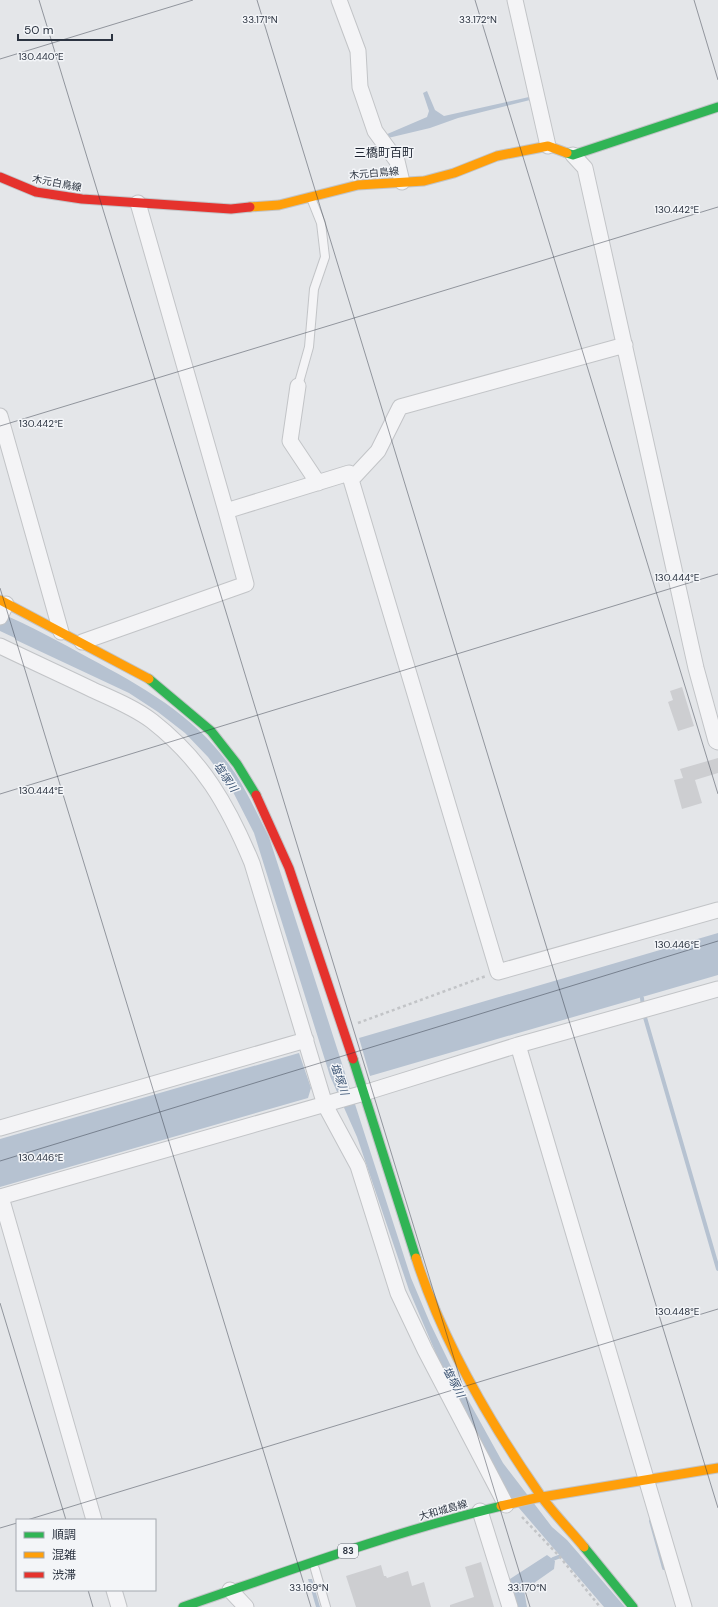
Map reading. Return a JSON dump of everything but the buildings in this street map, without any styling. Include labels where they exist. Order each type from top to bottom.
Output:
[{"type":"main road","points":[[548,146],[573,155],[718,107]]},
{"type":"main road","name":"木元白鳥線","points":[[0,177],[36,192],[82,199],[231,209],[279,205],[358,185],[424,181],[454,173],[497,156],[548,146]]},
{"type":"main road","points":[[2,607],[82,642],[145,676],[211,731],[237,764],[256,795],[278,842],[343,1028],[426,1290],[478,1399],[539,1498],[633,1607]]},
{"type":"main road","name":"大和城島線","points":[[183,1607],[393,1536],[480,1511],[539,1498],[718,1468]]},
{"type":"street","points":[[339,0],[358,51],[360,87],[375,131],[397,161],[402,182]]},
{"type":"street","points":[[515,0],[548,146]]},
{"type":"street","points":[[573,155],[585,168],[696,668],[716,741],[718,742]]},
{"type":"street","points":[[82,642],[246,584],[138,203]]},
{"type":"street","points":[[351,480],[378,451],[400,407],[625,344]]},
{"type":"street","points":[[298,386],[290,441],[318,483]]},
{"type":"street","points":[[0,416],[61,632]]},
{"type":"street","points":[[226,511],[349,473],[498,972],[718,910]]},
{"type":"street","points":[[0,646],[126,705],[151,720],[182,747],[210,781],[236,824],[252,863],[325,1105],[358,1166],[398,1293],[425,1350],[510,1504]]},
{"type":"street","points":[[94,1519],[0,1197],[325,1105],[518,1045],[718,989]]},
{"type":"street","points":[[0,1128],[306,1040]]},
{"type":"street","points":[[518,1045],[648,1479],[684,1607]]},
{"type":"street","points":[[480,1511],[510,1607]]},
{"type":"street","points":[[230,1590],[246,1607]]},
{"type":"street","points":[[114,1591],[119,1607]]},
{"type":"lane","points":[[298,386],[309,347],[314,289],[325,257],[321,223],[311,198]]},
{"type":"lane","points":[[316,1569],[326,1607]]},
{"type":"path","points":[[343,1028],[498,972]]},
{"type":"path","points":[[510,1504],[560,1557],[600,1607]]},
{"type":"water","points":[[427,91],[435,110],[444,116],[529,97],[530,100],[458,118],[430,128],[388,138],[385,135],[427,117],[429,111],[423,93]]},
{"type":"water","name":"塩塚川","points":[[0,613],[45,634],[110,669],[170,706],[205,736],[221,753],[235,773],[269,837],[411,1278],[430,1323],[461,1387],[503,1463],[552,1527],[567,1540],[625,1607],[604,1607],[501,1487],[465,1409],[440,1363],[409,1290],[357,1137],[330,1076],[254,833],[231,788],[208,757],[185,733],[158,712],[129,693],[0,631]]},
{"type":"water","points":[[718,933],[718,975],[370,1076],[359,1038]]},
{"type":"water","points":[[299,1053],[311,1088],[308,1098],[0,1187],[0,1139]]},
{"type":"water","points":[[547,1555],[555,1561],[554,1569],[524,1590],[527,1607],[516,1607],[507,1581]]},
{"type":"water","points":[[308,1579],[312,1579],[320,1607],[316,1607]]},
{"type":"waterway","points":[[642,998],[643,1007]]},
{"type":"waterway","points":[[644,1014],[718,1269]]},
{"type":"waterway","points":[[651,1521],[664,1568]]},
{"type":"waterway","points":[[553,1559],[566,1554]]},
{"type":"traffic: fast","points":[[567,153],[573,155],[718,107]]},
{"type":"traffic: fast","points":[[149,679],[211,731],[237,764],[256,795]]},
{"type":"traffic: fast","points":[[353,1059],[416,1258]]},
{"type":"traffic: fast","points":[[183,1607],[381,1540],[461,1516],[501,1506]]},
{"type":"traffic: fast","points":[[584,1547],[633,1607]]},
{"type":"traffic: slow","points":[[250,207],[279,205],[358,185],[424,181],[454,173],[497,156],[548,146],[567,153]]},
{"type":"traffic: slow","points":[[0,600],[149,679]]},
{"type":"traffic: slow","points":[[416,1258],[440,1321],[486,1411],[541,1496],[584,1547]]},
{"type":"traffic: slow","points":[[501,1506],[536,1498],[718,1468]]},
{"type":"traffic: jam","points":[[0,177],[36,192],[82,199],[231,209],[250,207]]},
{"type":"traffic: jam","points":[[256,795],[289,868],[353,1059]]},
{"type":"district","name":"三橋町百町","points":[[384,153]]}]
